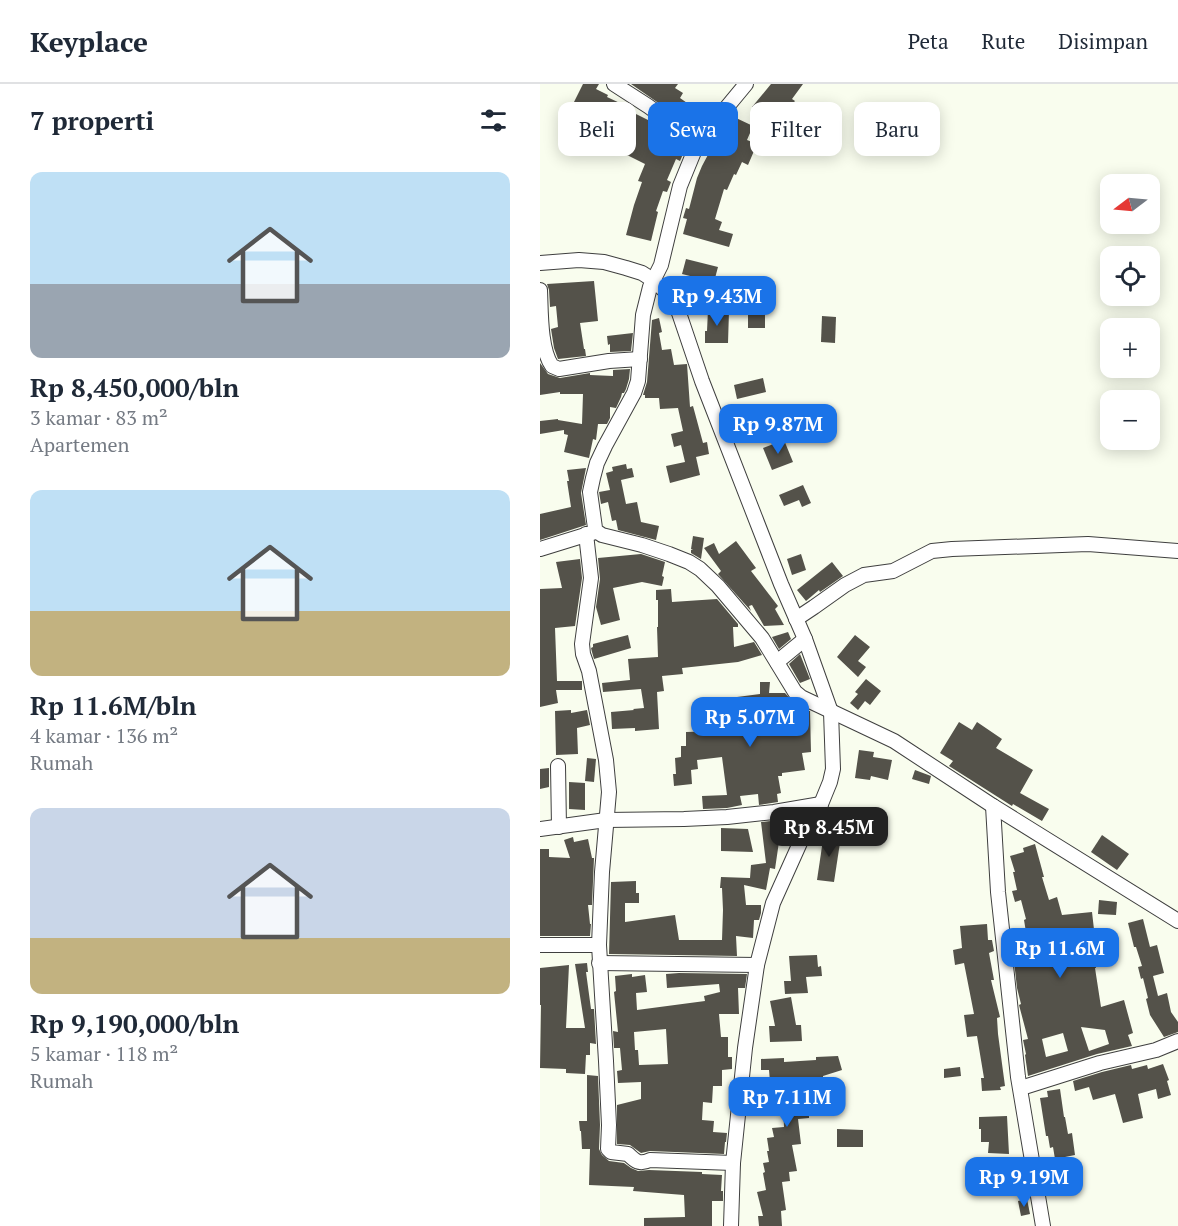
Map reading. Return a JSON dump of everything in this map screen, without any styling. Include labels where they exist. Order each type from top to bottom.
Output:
[{"type":"street","points":[[614,84],[648,106]]},
{"type":"street","points":[[731,102],[746,84]]},
{"type":"street","points":[[693,156],[681,186],[643,315],[638,381],[597,463],[593,478],[590,492],[594,525],[591,533],[591,578],[582,644],[606,760],[609,792],[599,945],[609,1125],[608,1150],[628,1154],[633,1160],[645,1162],[650,1160],[734,1163]]},
{"type":"street","points":[[540,263],[579,260],[604,262],[642,273],[657,273]]},
{"type":"street","points":[[657,273],[664,290],[679,313],[702,381],[781,584],[837,714],[830,782],[773,903],[756,965],[745,1048],[734,1163],[731,1226]]},
{"type":"street","points":[[540,290],[542,332],[552,366],[559,369],[609,361],[640,359]]},
{"type":"street","points":[[540,549],[591,533],[642,545],[689,562],[718,586],[762,638],[795,692],[809,702],[894,741],[993,806],[1178,921]]},
{"type":"street","points":[[796,619],[844,585],[864,575],[893,571],[932,551],[1088,544],[1178,551]]},
{"type":"street","points":[[777,662],[805,639]]},
{"type":"street","points":[[558,766],[559,827]]},
{"type":"street","points":[[540,829],[606,819],[727,817],[821,804]]},
{"type":"street","points":[[993,806],[998,892],[1018,1077],[1043,1226]]},
{"type":"street","points":[[540,945],[599,945]]},
{"type":"street","points":[[599,963],[756,965]]},
{"type":"street","points":[[1021,1088],[1100,1063],[1156,1050],[1178,1041]]},
{"type":"building","points":[[583,84],[599,84],[596,89],[618,102],[574,102]]},
{"type":"building","points":[[631,84],[678,84],[675,88],[683,93],[680,98],[686,102],[657,102]]},
{"type":"building","points":[[771,84],[803,84],[792,99],[794,102],[756,102]]},
{"type":"building","points":[[636,114],[648,120],[648,156],[682,156],[680,161],[676,159],[667,180],[671,182],[667,192],[663,191],[656,211],[658,212],[651,241],[626,235],[642,182],[638,181],[645,164],[629,156],[636,156]]},
{"type":"building","points":[[738,119],[750,125],[747,140],[750,141],[750,156],[752,156],[748,165],[742,162],[727,190],[724,189],[715,219],[722,222],[719,230],[733,234],[729,247],[683,234],[687,219],[683,218],[686,208],[689,209],[707,156],[738,156]]},
{"type":"building","points":[[686,259],[718,267],[714,282],[682,274]]},
{"type":"building","points":[[594,281],[598,321],[580,323],[586,356],[558,359],[551,329],[558,327],[556,306],[550,307],[547,284]]},
{"type":"building","points":[[708,310],[729,311],[728,343],[705,343]]},
{"type":"building","points":[[748,314],[765,314],[765,328],[748,328]]},
{"type":"building","points":[[822,316],[836,317],[835,343],[821,342]]},
{"type":"building","points":[[659,318],[662,350],[671,349],[674,365],[687,364],[690,407],[693,406],[703,443],[707,442],[709,454],[696,457],[700,475],[670,483],[666,466],[685,462],[681,445],[674,447],[671,434],[683,431],[678,408],[660,409],[659,398],[645,398],[643,395],[647,382],[652,320]]},
{"type":"building","points":[[633,333],[631,351],[610,352],[607,336]]},
{"type":"building","points":[[540,363],[548,374],[560,378],[590,373],[590,375],[613,376],[613,370],[630,369],[626,389],[616,408],[610,407],[610,418],[607,424],[598,424],[596,440],[593,439],[589,458],[564,452],[568,435],[564,434],[564,430],[540,434],[540,421],[558,419],[582,424],[583,394],[560,394],[560,392],[540,395]]},
{"type":"building","points":[[763,378],[766,392],[737,399],[734,385]]},
{"type":"building","points":[[784,440],[793,462],[772,470],[763,448]]},
{"type":"building","points":[[626,464],[627,469],[632,468],[634,477],[621,480],[626,504],[637,502],[641,522],[659,526],[656,540],[618,530],[616,520],[612,521],[608,502],[601,504],[599,492],[610,490],[606,473],[613,471],[612,467]]},
{"type":"building","points":[[586,468],[581,493],[586,525],[540,540],[540,514],[571,507],[567,470]]},
{"type":"building","points":[[803,485],[811,503],[802,507],[799,500],[784,506],[779,495]]},
{"type":"building","points":[[693,536],[704,538],[701,559],[691,553]]},
{"type":"building","points":[[736,541],[756,568],[751,571],[778,606],[775,609],[784,625],[764,626],[752,605],[749,606],[751,611],[718,574],[721,571],[704,548],[714,543],[719,554]]},
{"type":"building","points":[[641,554],[665,562],[662,586],[642,582],[613,588],[620,620],[601,625],[596,607],[600,579],[598,558]]},
{"type":"building","points":[[801,554],[806,570],[792,575],[787,559]]},
{"type":"building","points":[[580,559],[582,578],[575,626],[555,628],[557,681],[582,681],[582,690],[556,690],[558,703],[540,707],[540,589],[562,588],[556,562]]},
{"type":"building","points":[[832,562],[843,576],[820,592],[819,590],[806,601],[797,590]]},
{"type":"building","points":[[671,589],[672,602],[717,599],[738,624],[738,627],[733,627],[734,647],[754,642],[762,655],[738,662],[682,668],[683,674],[662,676],[664,691],[657,692],[659,729],[635,731],[635,728],[612,729],[611,712],[644,708],[641,689],[603,692],[602,683],[630,680],[628,659],[658,657],[656,590]]},
{"type":"building","points":[[788,632],[791,639],[779,649],[772,637]]},
{"type":"building","points":[[628,635],[631,648],[594,659],[591,648],[593,644]]},
{"type":"building","points":[[855,635],[870,647],[858,661],[866,667],[858,677],[837,657]]},
{"type":"building","points":[[800,654],[810,679],[800,683],[789,664]]},
{"type":"building","points":[[866,679],[881,691],[870,705],[865,701],[858,710],[850,703],[858,694],[855,692]]},
{"type":"building","points":[[760,682],[770,682],[769,693],[785,693],[793,702],[793,711],[810,711],[811,752],[802,753],[805,770],[782,773],[782,776],[778,776],[781,793],[777,794],[778,802],[759,805],[758,794],[740,796],[742,805],[703,809],[702,796],[727,795],[722,757],[697,760],[698,769],[691,770],[692,784],[674,786],[675,758],[681,757],[681,746],[686,746],[686,732],[717,731],[715,717],[739,713],[737,697],[760,694]]},
{"type":"building","points":[[571,710],[571,713],[587,710],[590,725],[577,728],[578,754],[556,755],[555,711]]},
{"type":"building","points":[[959,722],[972,730],[977,722],[1002,739],[996,748],[1033,770],[1020,793],[1049,809],[1042,821],[1013,804],[1012,806],[949,766],[953,761],[940,753]]},
{"type":"building","points":[[859,750],[874,752],[873,757],[892,760],[888,780],[871,776],[870,780],[855,778]]},
{"type":"building","points":[[587,758],[596,759],[594,782],[585,781]]},
{"type":"building","points":[[549,768],[549,787],[540,789],[540,769]]},
{"type":"building","points":[[915,770],[931,776],[929,784],[912,779]]},
{"type":"building","points":[[569,782],[585,783],[585,810],[569,809]]},
{"type":"building","points":[[793,821],[792,836],[780,835],[775,869],[770,868],[766,890],[744,885],[746,905],[761,905],[761,913],[759,920],[754,920],[753,938],[736,936],[737,956],[609,954],[611,882],[636,881],[639,903],[625,903],[625,922],[675,915],[679,940],[722,940],[721,877],[750,878],[751,865],[766,863],[761,822]]},
{"type":"building","points":[[721,828],[748,829],[753,852],[721,851]]},
{"type":"building","points":[[824,833],[841,836],[834,882],[817,880]]},
{"type":"building","points":[[1102,835],[1129,854],[1117,870],[1091,852]]},
{"type":"building","points":[[573,837],[574,842],[588,839],[592,858],[594,858],[592,905],[588,905],[590,936],[540,936],[540,849],[549,849],[549,857],[570,858],[564,840]]},
{"type":"building","points":[[1035,844],[1049,900],[1057,897],[1062,915],[1092,912],[1096,947],[1093,947],[1101,1007],[1124,1000],[1133,1033],[1128,1035],[1132,1046],[1097,1054],[1028,1076],[1023,1040],[1028,1039],[1019,1005],[1021,1004],[1014,961],[1022,959],[1017,940],[1027,938],[1024,920],[1026,919],[1021,900],[1015,902],[1012,891],[1017,890],[1010,856],[1024,852],[1023,848]],"holes":[[[1081,1027],[1105,1030],[1109,1044],[1089,1051]],[[1063,1033],[1068,1051],[1046,1057],[1042,1039]]]},
{"type":"building","points":[[1099,900],[1117,902],[1116,915],[1098,914]]},
{"type":"building","points":[[1143,919],[1150,947],[1157,945],[1164,973],[1153,976],[1158,996],[1167,993],[1171,1012],[1178,1022],[1178,1032],[1164,1037],[1150,1015],[1143,978],[1141,979],[1138,967],[1142,966],[1128,923]]},
{"type":"building","points":[[987,924],[988,940],[992,940],[994,951],[989,953],[994,980],[991,980],[1000,1017],[997,1018],[998,1034],[1005,1086],[1000,1087],[1001,1090],[982,1091],[981,1078],[984,1078],[977,1036],[967,1037],[964,1015],[974,1014],[964,963],[955,965],[953,950],[962,948],[960,926]]},
{"type":"building","points":[[817,955],[818,967],[821,966],[822,976],[806,977],[808,993],[785,994],[784,981],[791,981],[789,956]]},
{"type":"building","points":[[587,963],[588,972],[586,972],[591,1009],[594,1009],[596,1044],[590,1043],[590,1055],[586,1055],[585,1074],[566,1073],[566,1069],[540,1068],[540,968],[569,965],[566,1028],[585,1028],[575,964]]},
{"type":"building","points":[[666,974],[747,974],[745,988],[738,988],[739,1014],[719,1014],[721,1037],[728,1037],[728,1057],[732,1057],[732,1069],[722,1070],[722,1086],[713,1086],[712,1103],[703,1102],[702,1120],[714,1121],[713,1132],[727,1133],[724,1154],[650,1151],[641,1153],[630,1145],[617,1144],[617,1105],[641,1099],[641,1082],[618,1083],[617,1071],[622,1070],[620,1048],[614,1048],[613,1031],[618,1032],[614,992],[616,991],[615,976],[645,975],[647,992],[636,993],[637,1010],[705,1001],[704,996],[720,992],[719,984],[667,988]],"holes":[[[666,1029],[668,1064],[639,1065],[634,1032]]]},
{"type":"building","points":[[791,997],[796,1025],[801,1025],[802,1041],[770,1042],[769,1026],[775,1026],[770,1001]]},
{"type":"building","points":[[838,1056],[842,1070],[815,1078],[815,1082],[791,1083],[793,1107],[809,1106],[809,1118],[798,1119],[801,1144],[792,1145],[797,1171],[789,1172],[790,1181],[782,1182],[786,1210],[781,1211],[782,1226],[759,1226],[758,1216],[763,1216],[757,1192],[766,1190],[763,1163],[769,1162],[767,1138],[774,1137],[772,1128],[784,1127],[783,1104],[772,1105],[769,1070],[761,1070],[761,1059],[784,1058],[784,1062]]},
{"type":"building","points":[[1163,1064],[1169,1080],[1167,1081],[1171,1095],[1158,1099],[1156,1089],[1138,1094],[1143,1118],[1123,1123],[1115,1094],[1093,1100],[1089,1087],[1075,1091],[1073,1081],[1102,1072],[1131,1065],[1132,1069],[1147,1065],[1148,1069]]},
{"type":"building","points":[[960,1067],[961,1076],[944,1078],[944,1069]]},
{"type":"building","points":[[587,1075],[598,1076],[599,1149],[609,1161],[624,1163],[638,1171],[702,1172],[702,1174],[722,1175],[723,1201],[712,1201],[712,1226],[644,1226],[644,1218],[685,1217],[684,1195],[633,1191],[634,1187],[589,1185],[590,1149],[582,1149],[579,1121],[587,1121]]},
{"type":"building","points":[[1060,1089],[1064,1117],[1068,1134],[1072,1133],[1075,1155],[1055,1159],[1053,1147],[1050,1148],[1048,1136],[1046,1136],[1040,1098],[1048,1097],[1047,1091]]},
{"type":"building","points":[[1007,1116],[1009,1154],[988,1153],[989,1142],[981,1142],[979,1117]]},
{"type":"building","points":[[837,1129],[863,1130],[863,1147],[837,1147]]},
{"type":"building","points":[[1027,1199],[1030,1214],[1021,1216],[1018,1201]]}]
